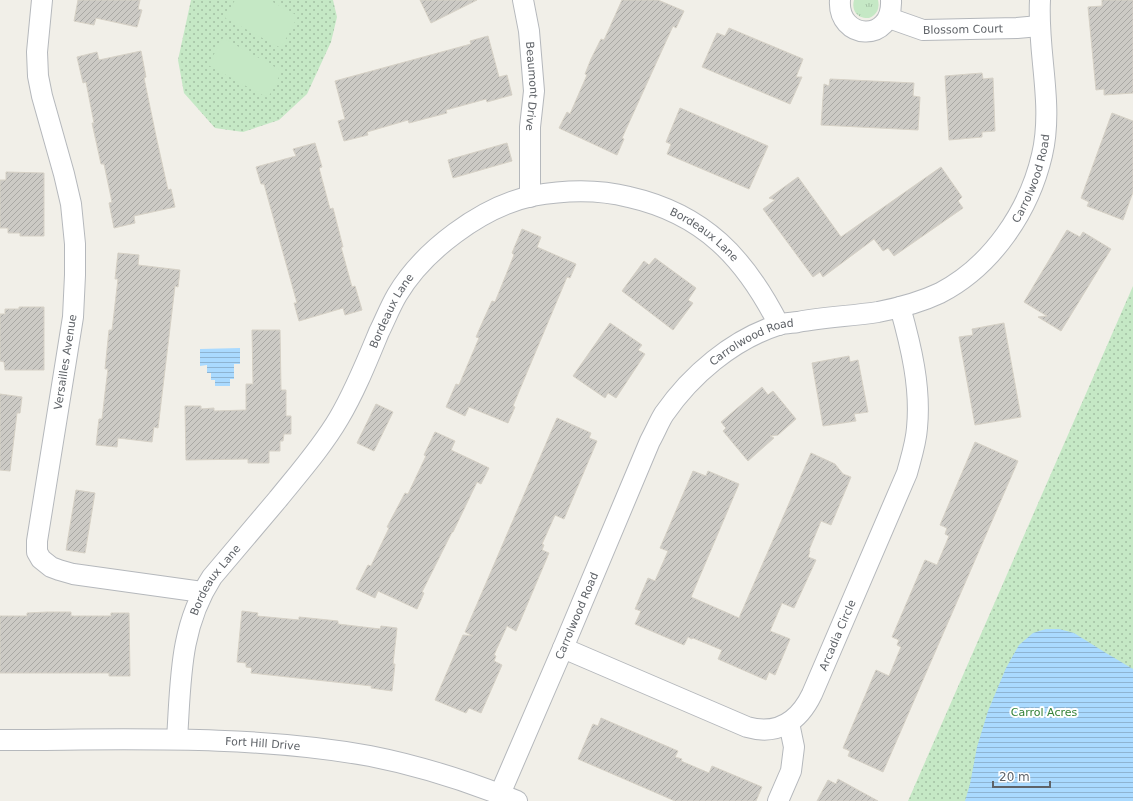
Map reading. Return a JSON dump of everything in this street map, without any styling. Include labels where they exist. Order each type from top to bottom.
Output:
[{"type":"street","name":"Versailles Avenue","points":[[42,0],[37,52],[38,76],[71,204],[75,244],[75,275],[73,317],[37,541],[37,552],[40,559],[51,567],[73,574],[202,592]]},
{"type":"street","name":"Beaumont Drive","points":[[522,0],[529,32],[534,91],[530,127],[530,197]]},
{"type":"street","name":"Blossom Court","points":[[840,0],[840,10],[843,18],[848,25],[862,32],[878,29],[884,24],[890,9],[923,30],[1017,28],[1039,26]]},
{"type":"street","name":"Carrolwood Road","points":[[509,798],[563,648],[650,440],[664,414],[682,390],[706,366],[750,337],[779,325],[818,318],[879,312],[900,307],[939,293],[978,267],[995,249],[1025,203],[1042,155],[1046,125],[1046,99],[1039,26],[1040,0]]},
{"type":"street","name":"Bordeaux Lane","points":[[177,739],[182,667],[188,631],[202,592],[212,577],[300,473],[325,440],[340,416],[358,381],[395,297],[408,277],[425,258],[451,236],[479,218],[506,205],[530,197],[566,192],[615,193],[649,202],[683,217],[714,237],[739,261],[768,303],[779,325]]},
{"type":"street","name":"Arcadia Circle","points":[[563,648],[747,727],[758,730],[781,727],[806,707],[907,473],[912,455],[917,430],[918,394],[914,368],[900,307]]},
{"type":"street","points":[[778,801],[791,771],[794,747],[789,722]]},
{"type":"street","name":"Fort Hill Drive","points":[[0,740],[177,739],[277,744],[327,749],[371,756],[447,776],[509,798]]},
{"type":"green space","points":[[191,0],[333,0],[337,17],[331,42],[307,94],[279,120],[243,132],[215,128],[184,93],[178,60]]},
{"type":"green space","points":[[235,0],[269,0],[298,16],[281,48],[225,18]]},
{"type":"green space","points":[[854,0],[878,0],[879,6],[874,15],[869,18],[865,18],[856,14],[853,4]]},
{"type":"green space","points":[[223,38],[282,71],[268,98],[208,65]]},
{"type":"green space","name":"Carrol Acres","points":[[1133,286],[1133,801],[908,801]]},
{"type":"water","points":[[240,348],[240,364],[234,364],[234,379],[230,379],[230,386],[215,386],[215,380],[211,380],[211,373],[207,373],[207,365],[200,366],[200,349]]},
{"type":"water","points":[[1046,629],[1059,629],[1074,633],[1133,669],[1133,801],[965,801],[977,747],[988,711],[1006,668],[1019,645],[1033,633]]},
{"type":"building","points":[[78,0],[140,0],[138,9],[142,10],[137,27],[96,18],[94,25],[74,21]]},
{"type":"building","points":[[420,0],[477,0],[431,23]]},
{"type":"building","points":[[622,0],[658,0],[684,11],[676,28],[673,26],[622,138],[624,139],[617,155],[559,128],[567,112],[570,114],[587,75],[585,74],[591,59],[601,39],[604,40]]},
{"type":"building","points":[[1102,0],[1133,0],[1133,93],[1104,95],[1104,89],[1096,90],[1088,7],[1102,6]]},
{"type":"building","points":[[729,28],[803,59],[796,77],[802,77],[790,104],[702,67],[717,33],[725,36]]},
{"type":"building","points":[[488,36],[499,77],[507,75],[512,95],[487,102],[486,99],[446,110],[447,113],[409,123],[408,120],[367,132],[368,135],[344,141],[338,121],[345,119],[335,81],[471,44],[470,41]]},
{"type":"building","points":[[141,51],[146,77],[144,78],[156,136],[168,190],[171,189],[175,207],[134,216],[135,223],[114,228],[109,203],[112,202],[104,164],[101,164],[92,123],[94,123],[86,82],[83,83],[77,57],[97,52],[99,60]]},
{"type":"building","points":[[982,73],[983,79],[993,78],[995,131],[982,132],[982,137],[949,140],[945,76]]},
{"type":"building","points":[[830,79],[914,83],[913,96],[920,97],[918,130],[821,125],[824,84],[829,86]]},
{"type":"building","points":[[680,108],[768,146],[749,189],[667,154],[671,144],[666,142]]},
{"type":"building","points":[[1112,113],[1133,121],[1133,192],[1123,220],[1087,206],[1089,202],[1081,198]]},
{"type":"building","points":[[315,143],[322,167],[319,168],[330,209],[333,208],[343,247],[341,247],[352,287],[355,286],[362,310],[345,315],[343,308],[299,321],[294,303],[297,303],[264,184],[261,184],[256,167],[296,156],[293,149]]},
{"type":"building","points":[[507,143],[512,161],[453,178],[448,160]]},
{"type":"building","points":[[941,167],[962,197],[958,201],[963,208],[894,256],[888,248],[883,251],[874,239],[823,277],[820,272],[813,277],[763,209],[775,200],[769,198],[798,177],[841,237]]},
{"type":"building","points":[[6,172],[44,173],[44,236],[20,236],[20,233],[8,233],[8,228],[0,228],[0,180],[6,180]]},
{"type":"building","points":[[522,229],[541,237],[537,247],[576,264],[570,278],[567,277],[513,406],[515,407],[508,423],[469,407],[465,416],[446,407],[456,384],[459,385],[479,338],[476,337],[492,301],[495,302],[514,255],[512,253]]},
{"type":"building","points":[[1067,230],[1080,237],[1083,232],[1111,249],[1061,331],[1038,317],[1047,316],[1024,302]]},
{"type":"building","points":[[118,253],[139,255],[138,265],[180,270],[178,287],[175,286],[158,428],[154,427],[152,442],[118,438],[117,447],[96,445],[99,419],[102,419],[108,369],[105,369],[109,330],[112,330],[118,279],[115,279]]},
{"type":"building","points":[[655,258],[696,288],[688,300],[693,303],[673,330],[622,291],[644,261],[649,265]]},
{"type":"building","points":[[19,307],[44,307],[44,370],[5,370],[4,362],[0,361],[0,314],[5,314],[5,309],[19,309]]},
{"type":"building","points":[[610,323],[642,345],[638,350],[645,354],[616,398],[608,393],[605,398],[573,376]]},
{"type":"building","points":[[1004,323],[1021,417],[975,425],[959,337],[973,335],[972,329]]},
{"type":"building","points":[[252,330],[280,330],[281,390],[286,390],[286,416],[291,416],[291,434],[284,434],[283,441],[280,441],[280,451],[269,451],[269,463],[248,463],[248,459],[186,460],[185,406],[201,406],[201,409],[214,408],[214,411],[246,410],[246,384],[253,384]]},
{"type":"building","points":[[849,356],[850,362],[858,360],[868,412],[854,414],[856,421],[823,426],[812,363]]},
{"type":"building","points":[[762,387],[768,395],[773,391],[796,419],[778,435],[770,436],[774,438],[748,461],[723,431],[726,428],[721,422]]},
{"type":"building","points":[[0,394],[22,397],[20,413],[17,413],[10,471],[0,470]]},
{"type":"building","points":[[376,404],[393,412],[374,451],[357,443]]},
{"type":"building","points":[[557,418],[591,433],[589,438],[597,441],[564,519],[555,515],[542,544],[544,545],[542,550],[549,553],[516,631],[507,626],[494,655],[496,656],[494,661],[502,665],[481,713],[469,708],[466,713],[435,700],[463,635],[473,636],[465,632]]},
{"type":"building","points":[[435,432],[455,441],[451,450],[489,468],[481,484],[477,482],[422,592],[424,593],[417,609],[378,591],[375,598],[356,589],[368,565],[371,566],[389,528],[387,527],[405,493],[408,494],[426,456],[424,455]]},
{"type":"building","points":[[975,442],[1018,461],[883,772],[848,756],[850,751],[843,748],[876,670],[889,676],[901,647],[897,645],[899,640],[892,637],[925,560],[937,565],[949,536],[945,534],[947,528],[940,525]]},
{"type":"building","points":[[811,453],[835,464],[843,474],[851,477],[831,525],[821,521],[809,550],[808,557],[816,560],[794,608],[782,603],[770,631],[790,639],[775,675],[769,672],[766,680],[718,659],[722,650],[688,637],[684,645],[635,624],[641,611],[635,609],[648,578],[655,581],[668,551],[660,548],[693,471],[706,476],[708,471],[739,484],[691,597],[739,618]]},
{"type":"building","points":[[76,490],[95,493],[85,553],[66,550]]},
{"type":"building","points":[[242,611],[258,613],[257,616],[299,620],[299,617],[338,621],[338,624],[380,629],[381,626],[397,628],[392,691],[371,688],[372,686],[251,673],[252,668],[246,667],[246,663],[237,662]]},
{"type":"building","points":[[71,612],[71,616],[111,616],[111,613],[129,613],[130,676],[109,676],[109,673],[0,673],[0,616],[27,616],[27,613]]},
{"type":"building","points":[[601,718],[678,751],[675,757],[709,773],[712,766],[762,787],[756,801],[675,801],[578,759],[593,724],[598,726]]},
{"type":"building","points":[[838,779],[878,801],[817,801],[828,780],[836,784]]}]
